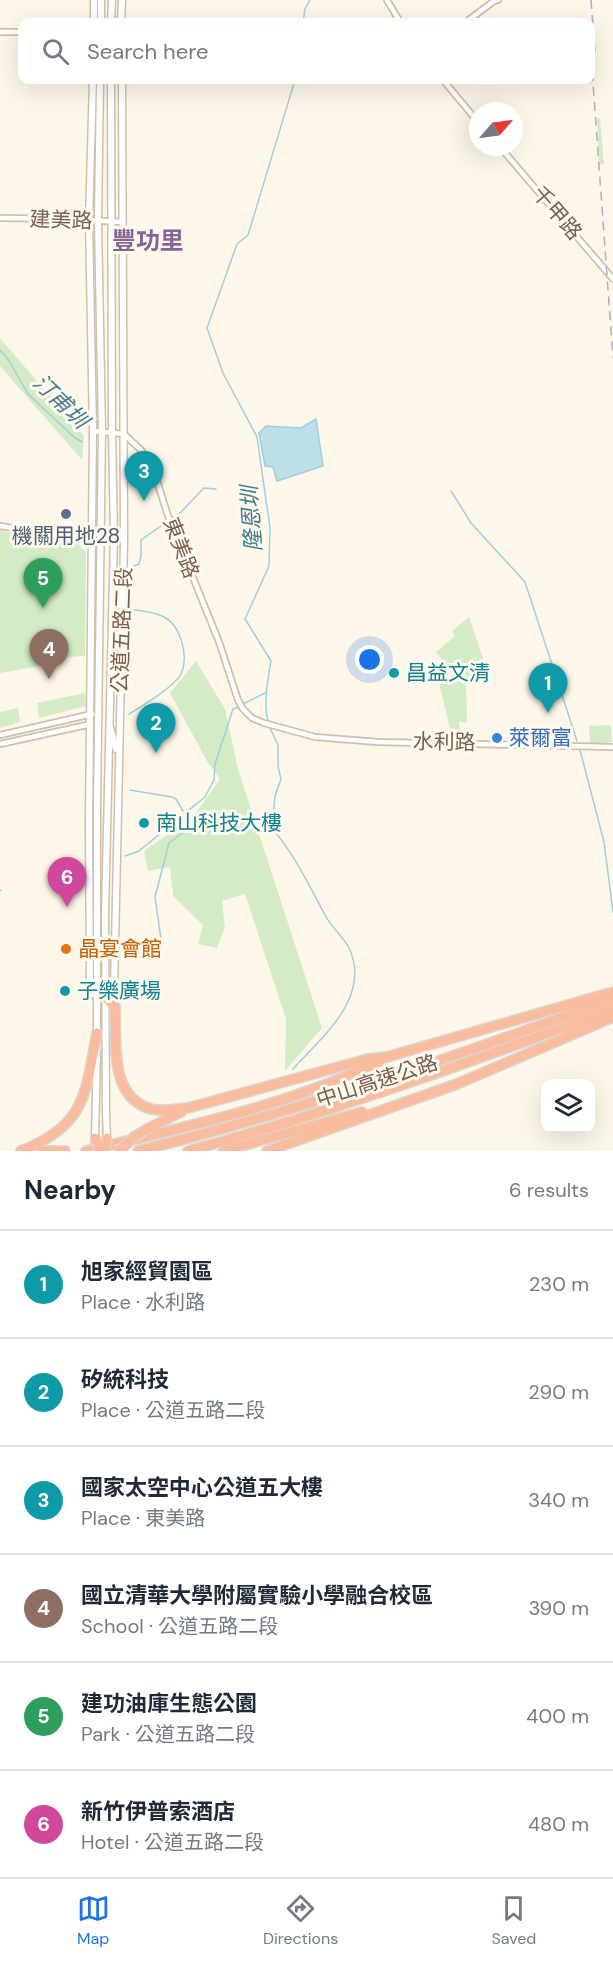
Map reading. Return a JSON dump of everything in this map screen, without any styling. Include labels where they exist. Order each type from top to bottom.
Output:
[{"type":"highway","points":[[86,1151],[261,1106],[387,1057],[613,992]]},
{"type":"highway","points":[[101,998],[116,1006],[118,1073],[122,1086],[139,1104],[150,1109],[166,1111],[188,1108],[369,1059],[387,1057]]},
{"type":"highway","name":"中山高速公路","points":[[138,1151],[305,1105],[613,999]]},
{"type":"highway","name":"中山高速公路","points":[[188,1151],[270,1128],[497,1052],[613,1009]]},
{"type":"highway","points":[[267,1151],[457,1084],[613,1017]]},
{"type":"highway","points":[[21,1151],[50,1138],[60,1131],[73,1115],[86,1089],[97,1033]]},
{"type":"highway","points":[[223,1151],[348,1115],[406,1102]]},
{"type":"highway","points":[[119,1151],[134,1137],[188,1108]]},
{"type":"highway","points":[[95,1138],[104,1151]]},
{"type":"highway","points":[[104,1151],[107,1138]]},
{"type":"highway","points":[[44,1150],[66,1151]]},
{"type":"street","points":[[94,0],[94,18]]},
{"type":"street","points":[[101,0],[101,18]]},
{"type":"street","points":[[111,18],[112,0]]},
{"type":"street","points":[[122,0],[122,18]]},
{"type":"street","points":[[387,0],[398,18]]},
{"type":"street","points":[[471,18],[495,0]]},
{"type":"street","points":[[0,32],[18,32]]},
{"type":"street","name":"公道五路二段","points":[[93,84],[89,221],[93,431],[90,989],[101,998]]},
{"type":"street","name":"公道五路二段","points":[[100,84],[98,221],[102,432],[97,784],[101,998],[107,1138]]},
{"type":"street","name":"公道五路二段","points":[[95,1151],[97,1033],[105,914],[114,536],[111,84]]},
{"type":"street","name":"公道五路二段","points":[[101,998],[114,990],[124,540],[122,84]]},
{"type":"street","points":[[446,84],[469,111]]},
{"type":"street","name":"千甲路","points":[[508,156],[613,279]]},
{"type":"street","name":"建美路","points":[[0,218],[122,222]]},
{"type":"street","points":[[93,431],[124,434]]},
{"type":"street","name":"東美路","points":[[124,434],[141,450],[153,468],[170,520],[219,642],[238,700],[243,710],[252,718],[264,723]]},
{"type":"street","points":[[0,526],[92,540]]},
{"type":"street","points":[[0,735],[92,714]]},
{"type":"street","points":[[108,718],[118,758]]},
{"type":"street","name":"水利路","points":[[264,723],[315,737],[378,742],[613,747]]},
{"type":"street","points":[[0,744],[91,724]]},
{"type":"green space","points":[[597,118],[600,118],[604,164],[599,165]]},
{"type":"green space","points":[[0,338],[84,436],[82,460],[0,366]]},
{"type":"green space","points":[[0,530],[74,540],[86,552],[85,656],[68,657],[58,663],[0,673]]},
{"type":"green space","points":[[469,617],[486,667],[466,683],[467,722],[459,722],[460,742],[453,741],[439,683],[457,677],[436,652],[455,636],[452,631]]},
{"type":"green space","points":[[196,661],[225,709],[238,769],[322,1028],[285,1071],[286,1019],[245,894],[222,901],[225,928],[217,948],[198,944],[203,925],[173,896],[170,867],[148,871],[144,851],[194,816],[220,779],[207,761],[170,693]]},
{"type":"green space","points":[[85,693],[86,706],[39,718],[37,703]]},
{"type":"green space","points":[[18,708],[20,722],[0,728],[0,712]]},
{"type":"green space","points":[[611,725],[612,742],[590,744],[589,726]]},
{"type":"water","points":[[316,419],[323,466],[277,481],[273,467],[265,466],[259,433],[266,426],[301,428]]},
{"type":"waterway","name":"隆恩圳","points":[[304,18],[310,0]]},
{"type":"waterway","name":"隆恩圳","points":[[268,721],[266,699],[271,661],[245,619],[269,566],[270,528],[257,437],[223,373],[207,328],[237,244],[248,235],[294,84]]},
{"type":"waterway","name":"汀甫圳","points":[[0,350],[8,359],[28,394],[82,442]]},
{"type":"waterway","points":[[130,568],[139,564],[141,540],[181,512],[204,488],[216,489]]},
{"type":"waterway","points":[[451,491],[471,523],[525,582],[577,741]]},
{"type":"waterway","name":"汀甫圳","points":[[129,714],[178,679],[184,659],[182,642],[169,620],[155,614],[130,609]]},
{"type":"waterway","points":[[243,704],[265,693]]},
{"type":"waterway","points":[[125,856],[139,851],[205,797],[214,780],[215,764],[233,709],[239,707]]},
{"type":"waterway","name":"隆恩圳","points":[[269,726],[278,745],[278,766],[281,779],[275,796],[272,828],[294,859],[328,919],[349,948],[354,966],[354,983],[349,999],[340,1015],[330,1030],[293,1069]]},
{"type":"waterway","points":[[580,750],[604,842],[613,912]]},
{"type":"waterway","name":"汀甫圳","points":[[130,790],[172,797],[176,799],[183,811]]},
{"type":"waterway","name":"汀甫圳","points":[[162,946],[155,897],[169,843],[189,828],[185,814]]},
{"type":"railway","points":[[591,0],[592,18]]},
{"type":"railway","points":[[593,84],[613,358]]},
{"type":"place","name":"國家太空中心公道五大樓","points":[[144,501]]},
{"type":"place","name":"機關用地28","points":[[66,514]]},
{"type":"place","name":"建功油庫生態公園","points":[[43,608]]},
{"type":"place","name":"昌益文清","points":[[394,673]]},
{"type":"place","name":"國立清華大學附屬實驗小學融合校區","points":[[49,679]]},
{"type":"place","name":"旭家經貿園區","points":[[548,713]]},
{"type":"place","name":"萊爾富","points":[[497,738]]},
{"type":"place","name":"矽統科技","points":[[156,753]]},
{"type":"place","name":"南山科技大樓","points":[[144,823]]},
{"type":"place","name":"新竹伊普索酒店","points":[[67,907]]},
{"type":"place","name":"晶宴會館","points":[[66,949]]},
{"type":"place","name":"子樂廣場","points":[[65,991]]},
{"type":"district","name":"豐功里","points":[[148,241]]}]
